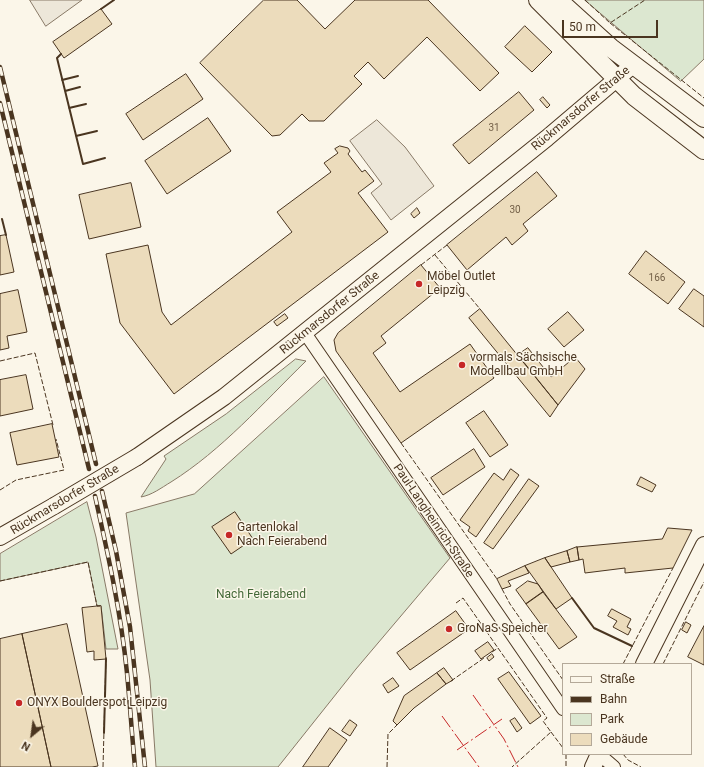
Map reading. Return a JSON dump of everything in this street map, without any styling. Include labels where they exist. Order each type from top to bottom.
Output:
[{"type":"main road","points":[[538,0],[634,96],[704,150]]},
{"type":"main road","points":[[558,0],[603,41],[704,118]]},
{"type":"main road","name":"Rückmarsdorfer Straße","points":[[2,537],[138,457],[224,397],[547,138],[633,65]]},
{"type":"main road","points":[[645,663],[704,545]]},
{"type":"main road","points":[[593,767],[599,755]]},
{"type":"street","name":"Paul-Langheinrich-Straße","points":[[305,333],[562,708]]},
{"type":"street","points":[[600,755],[614,767]]},
{"type":"green space","points":[[585,0],[704,0],[704,59],[681,81]]},
{"type":"green space","points":[[296,359],[306,361],[225,441],[208,456],[171,482],[153,493],[141,497],[166,459],[164,456],[226,414]]},
{"type":"green space","name":"Nach Feierabend","points":[[324,377],[450,558],[356,669],[278,767],[156,767],[150,680],[126,513],[194,494]]},
{"type":"green space","points":[[87,502],[96,537],[118,649],[106,649],[101,606],[97,606],[88,562],[0,581],[0,554]]},
{"type":"shaded area","points":[[30,0],[82,0],[46,26]]},
{"type":"shaded area","points":[[377,120],[405,147],[434,186],[391,220],[371,193],[382,184],[350,141]]},
{"type":"building","points":[[264,0],[297,0],[325,29],[355,0],[428,0],[499,73],[480,91],[427,37],[384,79],[368,62],[354,76],[362,84],[324,121],[309,121],[302,114],[280,135],[272,136],[200,63]]},
{"type":"building","points":[[101,9],[112,24],[64,58],[53,42]]},
{"type":"building","points":[[525,26],[552,52],[532,72],[505,47]]},
{"type":"building","points":[[186,74],[203,99],[143,140],[126,114]]},
{"type":"building","points":[[519,92],[534,110],[469,164],[453,145]]},
{"type":"building","points":[[543,97],[550,105],[547,108],[540,100]]},
{"type":"building","points":[[208,118],[231,151],[167,194],[145,161]]},
{"type":"building","points":[[340,146],[348,148],[350,151],[348,154],[362,172],[365,170],[374,181],[358,193],[388,232],[174,394],[120,323],[106,254],[148,245],[162,312],[171,325],[292,232],[277,212],[331,172],[324,163],[338,153],[335,149]]},
{"type":"building","points":[[537,172],[557,196],[523,224],[528,231],[512,245],[506,237],[467,270],[447,245]]},
{"type":"building","points":[[131,183],[141,227],[89,239],[79,195]]},
{"type":"building","points":[[417,208],[420,213],[414,218],[411,214]]},
{"type":"building","points":[[6,235],[14,272],[0,275],[0,236]]},
{"type":"building","points":[[646,251],[685,282],[668,304],[629,274]]},
{"type":"building","name":"vormals Sächsische Modellbau GmbH","points":[[421,265],[440,288],[381,336],[386,343],[373,353],[400,392],[470,344],[494,378],[401,443],[336,351],[334,340],[338,333]]},
{"type":"building","points":[[694,289],[704,296],[704,327],[679,309]]},
{"type":"building","points":[[18,290],[27,332],[7,336],[9,348],[0,350],[0,294]]},
{"type":"building","points":[[480,309],[558,405],[550,417],[469,318]]},
{"type":"building","points":[[568,312],[584,330],[564,347],[548,329]]},
{"type":"building","points":[[285,314],[288,318],[277,326],[274,322]]},
{"type":"building","points":[[528,348],[551,377],[575,357],[585,369],[558,405],[518,355]]},
{"type":"building","points":[[26,375],[33,409],[0,416],[0,380]]},
{"type":"building","points":[[484,411],[508,445],[490,457],[466,423]]},
{"type":"building","points":[[52,424],[59,457],[17,465],[10,433]]},
{"type":"building","points":[[474,449],[485,467],[443,495],[431,478]]},
{"type":"building","points":[[511,469],[519,475],[476,537],[468,531],[470,527],[460,520],[494,473],[503,480]]},
{"type":"building","points":[[641,477],[656,485],[652,492],[637,485]]},
{"type":"building","points":[[529,479],[539,486],[493,549],[484,543]]},
{"type":"building","points":[[235,512],[253,539],[231,554],[212,527]]},
{"type":"building","points":[[668,528],[692,530],[673,568],[625,573],[625,568],[585,573],[583,559],[579,560],[577,547],[662,539]]},
{"type":"building","points":[[577,547],[579,560],[570,562],[567,551]]},
{"type":"building","points":[[567,551],[570,562],[551,567],[545,558]]},
{"type":"building","points":[[545,558],[572,598],[556,609],[525,566]]},
{"type":"building","points":[[525,566],[529,573],[508,581],[511,586],[502,589],[497,579]]},
{"type":"building","points":[[528,581],[538,584],[543,592],[526,604],[516,590]]},
{"type":"building","points":[[543,592],[577,637],[559,649],[526,604]]},
{"type":"building","points":[[101,606],[106,659],[94,660],[94,651],[87,652],[82,608]]},
{"type":"building","points":[[612,609],[631,619],[627,627],[631,629],[628,635],[613,627],[617,621],[608,616]]},
{"type":"building","points":[[456,611],[469,629],[410,670],[397,653]]},
{"type":"building","points":[[686,622],[691,625],[687,633],[682,630]]},
{"type":"building","points":[[67,624],[98,766],[51,767],[22,634]]},
{"type":"building","points":[[704,626],[704,665],[688,657]]},
{"type":"building","name":"ONYX Boulderspot Leipzig","points":[[22,634],[51,767],[0,767],[0,639]]},
{"type":"building","points":[[488,642],[494,650],[481,659],[475,651]]},
{"type":"building","points":[[492,654],[494,657],[489,661],[487,658]]},
{"type":"building","points":[[444,668],[453,680],[446,684],[437,673]]},
{"type":"building","points":[[509,672],[541,716],[530,724],[498,679]]},
{"type":"building","points":[[437,673],[446,684],[414,708],[397,725],[393,721],[404,696]]},
{"type":"building","points":[[393,678],[399,686],[388,693],[383,685]]},
{"type":"building","points":[[515,718],[522,728],[517,732],[510,721]]},
{"type":"building","points":[[350,720],[357,725],[350,736],[342,731]]},
{"type":"building","points":[[330,728],[347,740],[328,767],[303,767]]},
{"type":"railway","points":[[0,67],[96,464]]},
{"type":"railway","points":[[0,103],[89,469]]},
{"type":"railway","points":[[102,491],[116,551],[130,627],[145,767]]},
{"type":"railway","points":[[95,496],[118,606],[127,673],[135,767]]},
{"type":"fence","points":[[585,0],[610,23],[645,0]]},
{"type":"fence","points":[[610,23],[704,98]]},
{"type":"fence","points":[[421,265],[447,245]]},
{"type":"fence","points":[[435,255],[480,309]]},
{"type":"fence","points":[[0,361],[35,353],[53,425]]},
{"type":"fence","points":[[0,490],[16,480],[64,470],[56,439]]},
{"type":"fence","points":[[401,443],[497,579]]},
{"type":"fence","points":[[0,581],[88,562],[97,606],[100,606]]},
{"type":"fence","points":[[624,663],[673,568]]},
{"type":"fence","points":[[664,663],[704,582]]},
{"type":"fence","points":[[502,589],[510,604],[562,679]]},
{"type":"fence","points":[[456,603],[463,598],[498,648]]},
{"type":"fence","points":[[492,652],[498,648],[547,718],[543,721],[551,732],[512,767]]},
{"type":"fence","points":[[103,767],[106,657]]},
{"type":"fence","points":[[451,681],[484,658]]},
{"type":"fence","points":[[387,767],[388,734],[398,724]]},
{"type":"fence","points":[[551,732],[562,747]]},
{"type":"fence","points":[[566,755],[566,767]]},
{"type":"fence","points":[[624,755],[628,760],[641,767]]},
{"type":"wall","points":[[101,9],[114,0]]},
{"type":"wall","points":[[61,54],[57,58],[83,164],[105,158]]},
{"type":"wall","points":[[62,80],[78,76]]},
{"type":"wall","points":[[65,91],[80,87]]},
{"type":"wall","points":[[69,108],[86,104]]},
{"type":"wall","points":[[76,136],[97,131]]},
{"type":"wall","points":[[2,219],[6,235]]},
{"type":"wall","points":[[572,598],[594,628],[632,646]]},
{"type":"wall","points":[[104,733],[106,659]]},
{"type":"power","points":[[473,695],[504,739],[518,767]]},
{"type":"power","points":[[442,716],[479,767]]},
{"type":"power","points":[[457,750],[502,719]]},
{"type":"place","name":"Möbel Outlet Leipzig","points":[[419,284]]},
{"type":"place","name":"vormals Sächsische Modellbau GmbH","points":[[462,365]]},
{"type":"place","name":"Gartenlokal Nach Feierabend","points":[[229,535]]},
{"type":"place","name":"GroNaS Speicher","points":[[449,629]]},
{"type":"place","name":"ONYX Boulderspot Leipzig","points":[[19,703]]}]
